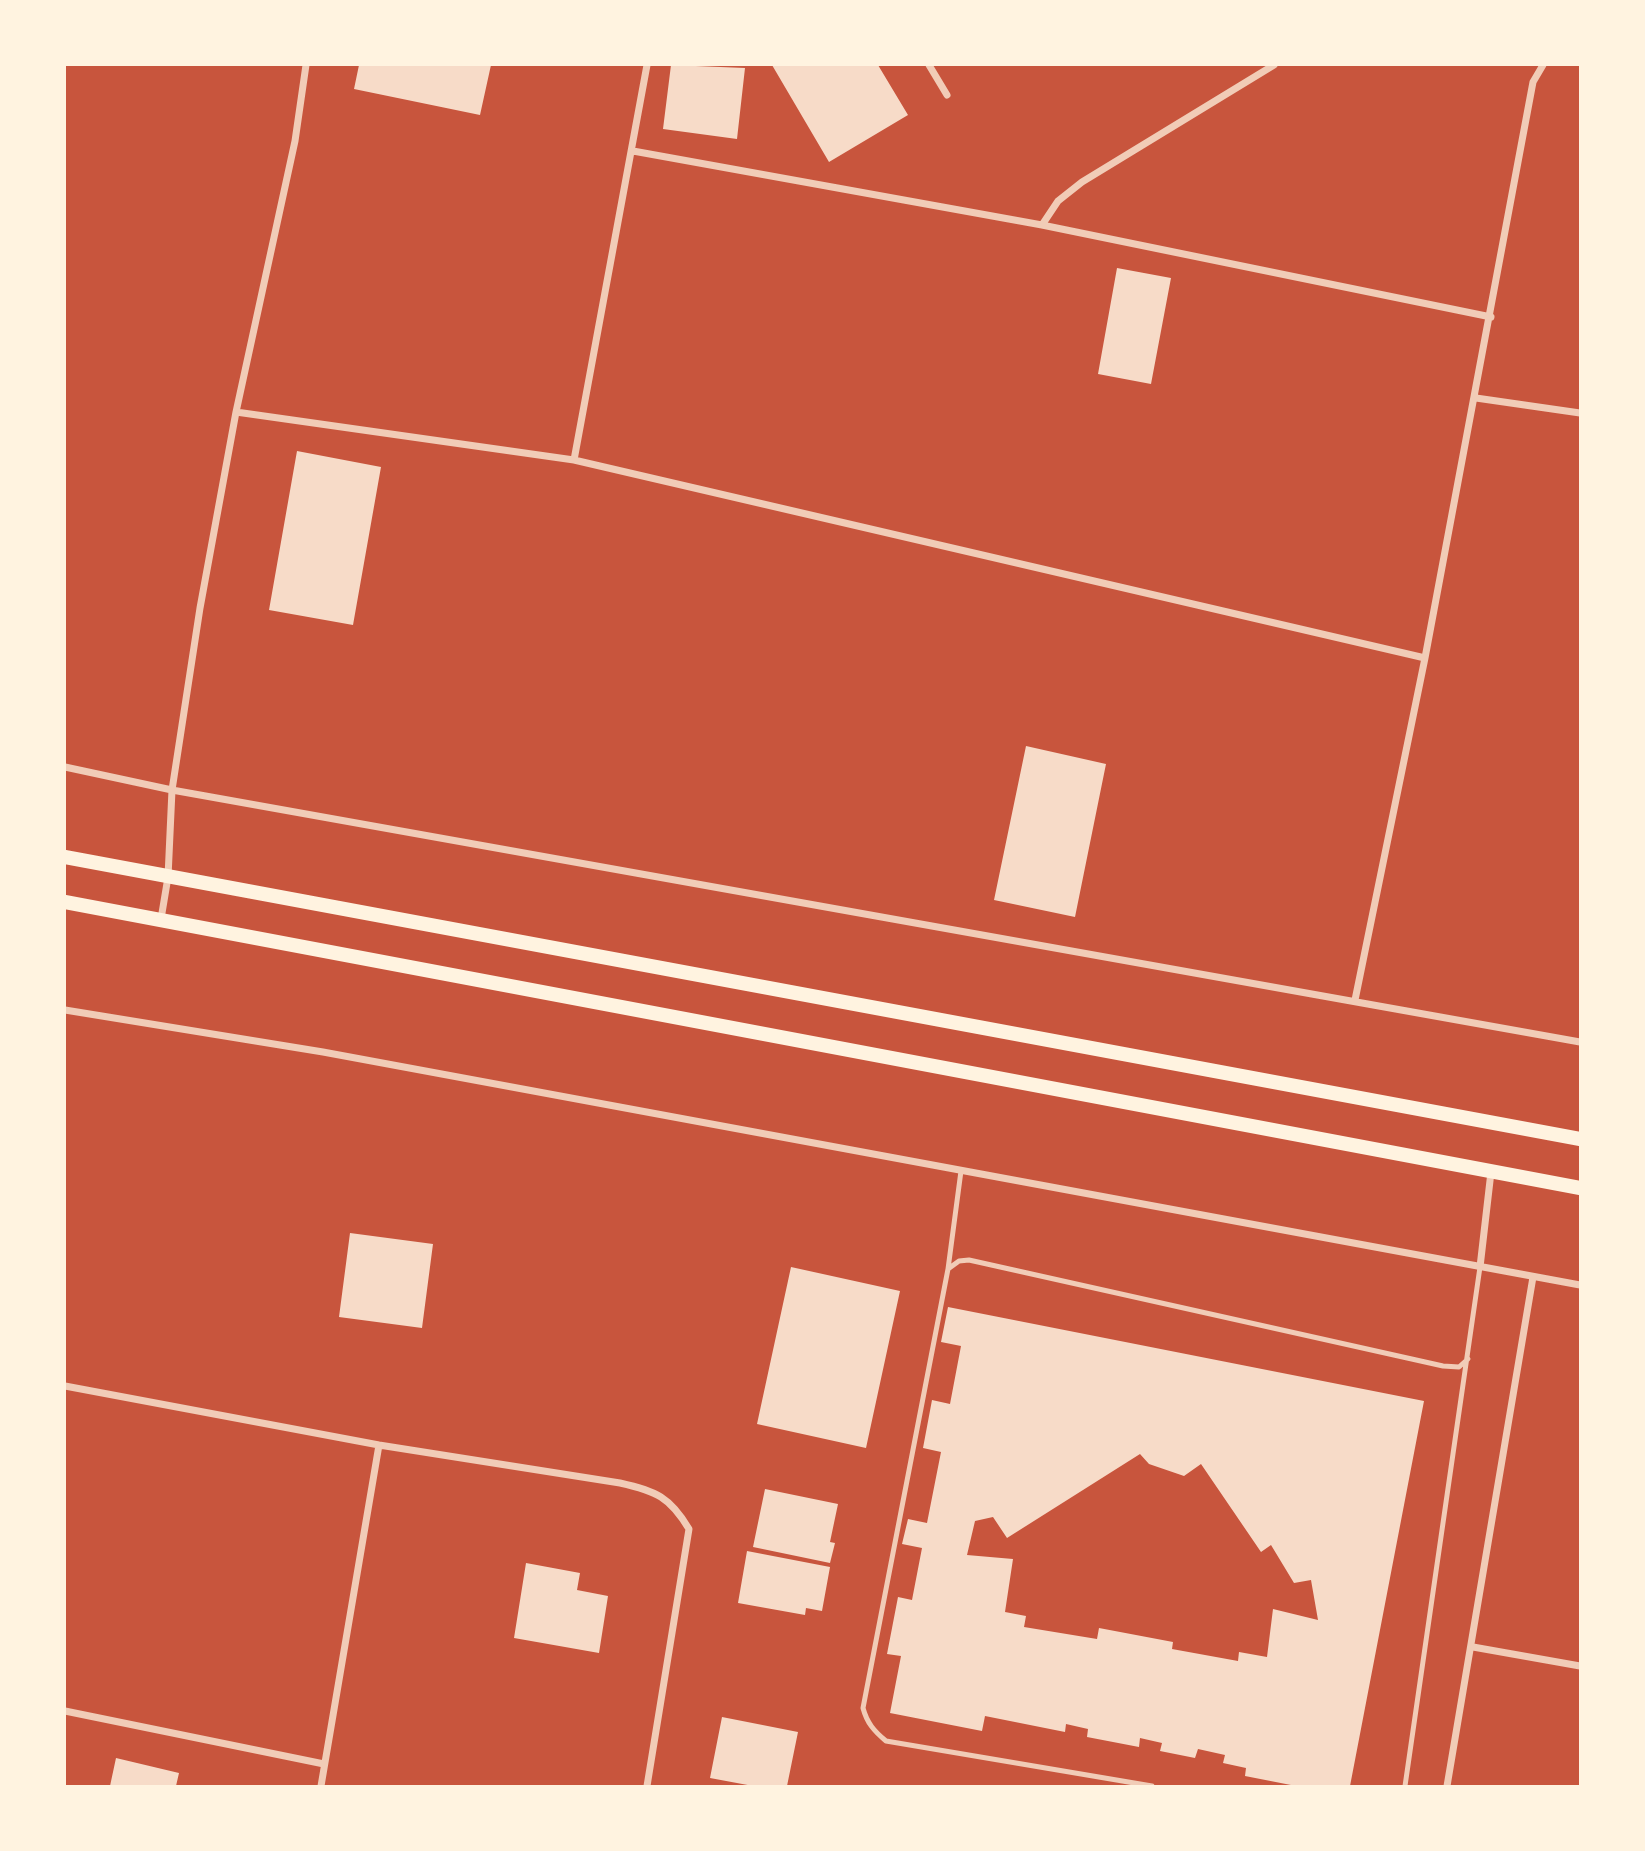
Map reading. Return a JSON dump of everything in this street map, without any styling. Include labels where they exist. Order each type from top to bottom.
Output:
[{"type":"main road","points":[[65,857],[1580,1139]]},
{"type":"main road","points":[[65,902],[1580,1188]]},
{"type":"street","points":[[161,919],[168,877],[172,790],[200,608],[236,412],[295,141],[306,65]]},
{"type":"street","points":[[573,460],[647,65]]},
{"type":"street","points":[[929,65],[947,95]]},
{"type":"street","points":[[1042,225],[1058,201],[1082,182],[1274,65]]},
{"type":"street","points":[[1355,1000],[1476,398],[1533,82],[1543,65]]},
{"type":"street","points":[[633,151],[1042,225],[1491,317]]},
{"type":"street","points":[[1476,398],[1580,413]]},
{"type":"street","points":[[236,412],[573,460],[1425,658]]},
{"type":"street","points":[[65,767],[172,790],[1580,1042]]},
{"type":"street","points":[[65,1010],[323,1052],[1580,1285]]},
{"type":"street","points":[[1480,1267],[1491,1172]]},
{"type":"street","points":[[1447,1786],[1473,1647],[1533,1277]]},
{"type":"street","points":[[65,1386],[379,1445],[620,1483],[652,1491],[676,1507],[689,1529],[647,1786]]},
{"type":"street","points":[[321,1786],[379,1445]]},
{"type":"street","points":[[1473,1647],[1580,1666]]},
{"type":"street","points":[[65,1711],[324,1764]]},
{"type":"lane","points":[[961,1171],[948,1269],[863,1708],[866,1718],[873,1730],[886,1741],[1152,1786]]},
{"type":"lane","points":[[948,1269],[959,1261],[969,1260],[1443,1366],[1459,1367],[1468,1359]]},
{"type":"lane","points":[[1405,1786],[1480,1267]]},
{"type":"building","points":[[359,65],[491,65],[480,115],[354,89]]},
{"type":"building","points":[[671,65],[745,68],[737,139],[663,129]]},
{"type":"building","points":[[772,65],[878,65],[908,115],[829,162]]},
{"type":"building","points":[[1117,268],[1171,278],[1151,384],[1098,374]]},
{"type":"building","points":[[297,451],[381,467],[353,625],[269,610]]},
{"type":"building","points":[[1026,746],[1106,764],[1075,917],[994,900]]},
{"type":"building","points":[[350,1233],[433,1244],[422,1328],[339,1317]]},
{"type":"building","points":[[791,1267],[900,1291],[866,1448],[757,1424]]},
{"type":"building","points":[[948,1307],[1424,1401],[1350,1786],[1296,1786],[1245,1776],[1246,1768],[1223,1763],[1225,1755],[1198,1749],[1195,1758],[1160,1751],[1162,1743],[1140,1738],[1139,1747],[1087,1737],[1088,1729],[1066,1724],[1065,1732],[985,1716],[982,1731],[890,1713],[901,1656],[887,1654],[898,1597],[912,1600],[922,1548],[902,1544],[908,1519],[927,1523],[941,1452],[923,1448],[932,1400],[950,1404],[961,1346],[941,1342]],"holes":[[[1140,1454],[1149,1464],[1184,1476],[1201,1464],[1261,1552],[1271,1545],[1294,1583],[1311,1580],[1318,1620],[1273,1609],[1267,1657],[1239,1652],[1238,1661],[1172,1649],[1173,1642],[1099,1628],[1097,1639],[1024,1627],[1026,1616],[1005,1612],[1013,1559],[967,1555],[975,1521],[993,1517],[1007,1538]]]},
{"type":"building","points":[[765,1489],[838,1504],[830,1542],[835,1543],[830,1563],[753,1547]]},
{"type":"building","points":[[747,1551],[830,1567],[822,1611],[806,1608],[805,1615],[738,1603]]},
{"type":"building","points":[[526,1563],[580,1573],[577,1590],[608,1596],[599,1653],[514,1638]]},
{"type":"building","points":[[722,1717],[798,1732],[787,1786],[753,1786],[710,1778]]},
{"type":"building","points":[[116,1758],[179,1773],[176,1786],[110,1786]]}]
